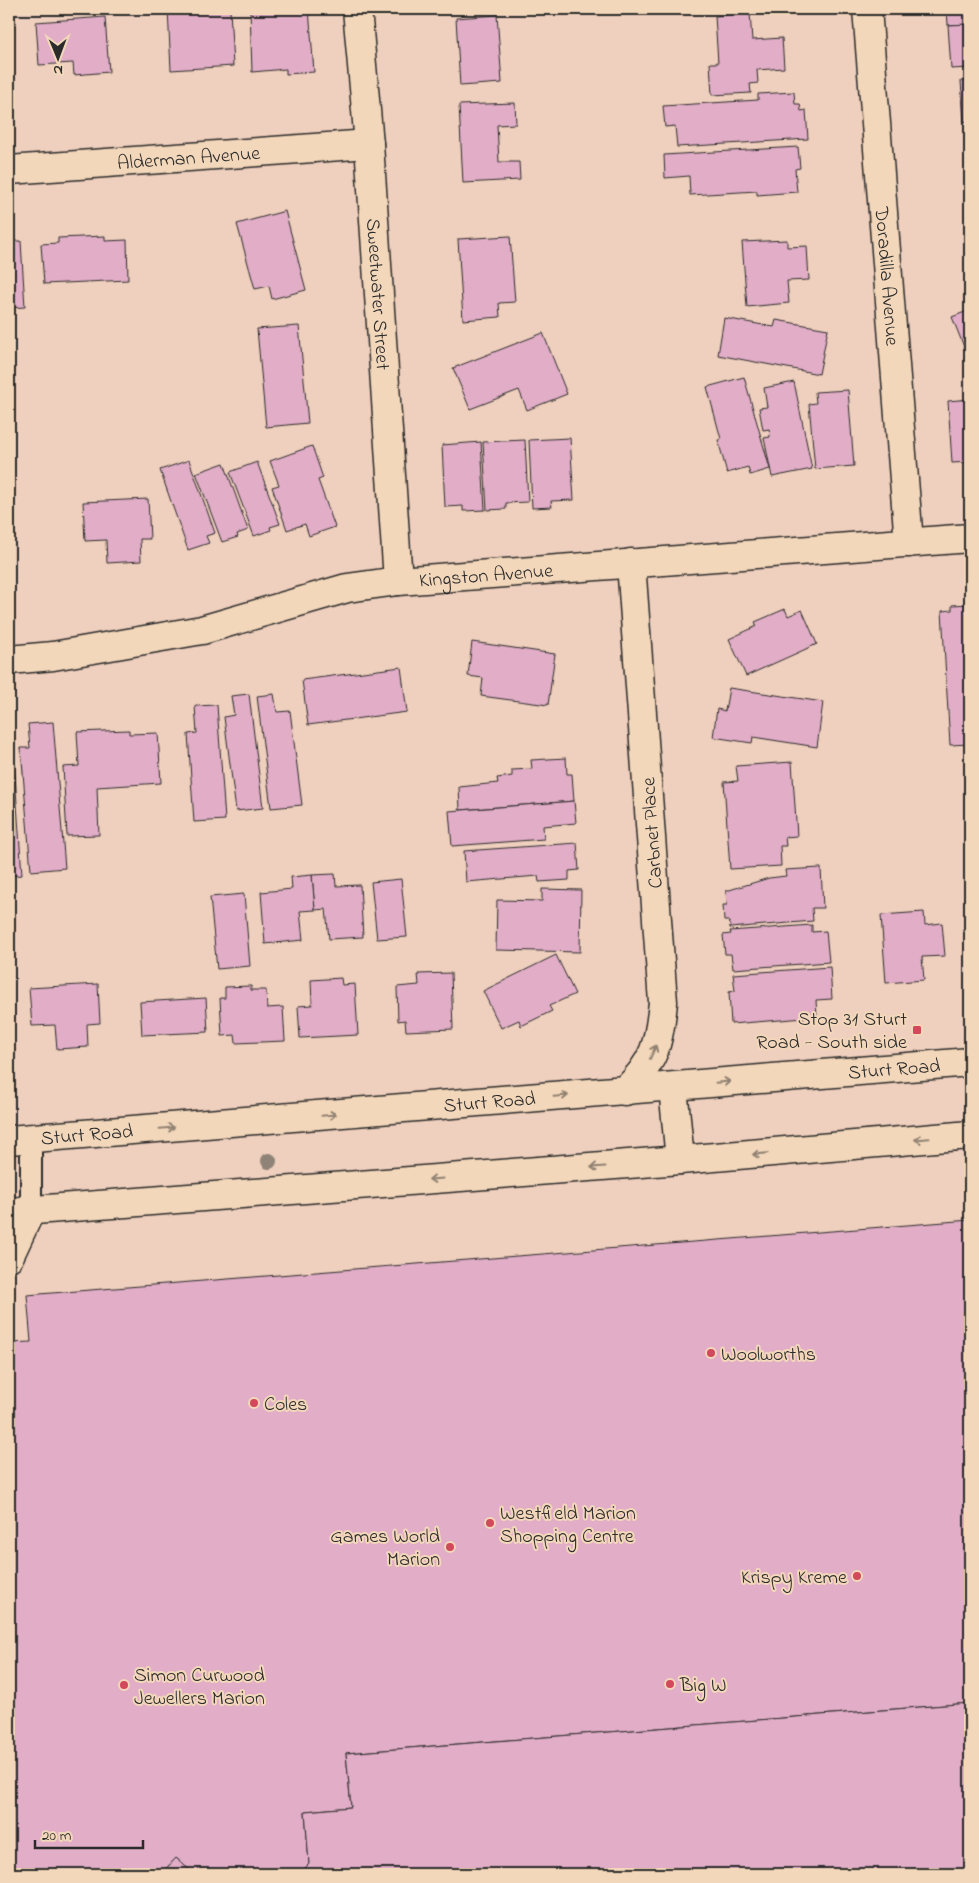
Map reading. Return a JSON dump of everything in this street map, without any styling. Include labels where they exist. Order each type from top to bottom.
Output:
[{"type":"street","name":"Sweetwater Street","points":[[357,9],[369,144],[398,581]]},
{"type":"street","name":"Doradilla Avenue","points":[[866,9],[909,543]]},
{"type":"street","name":"Alderman Avenue","points":[[9,170],[369,144]]},
{"type":"street","name":"Kingston Avenue","points":[[9,660],[53,656],[202,630],[347,588],[398,581],[970,538]]},
{"type":"street","name":"Carbnet Place","points":[[625,1091],[641,1075],[653,1054],[660,1036],[663,1002],[631,563]]},
{"type":"street","name":"Sturt Road","points":[[20,1139],[970,1062]]},
{"type":"street","points":[[673,1087],[680,1160]]},
{"type":"street","points":[[9,1257],[20,1211],[680,1160],[970,1135]]},
{"type":"lane","points":[[20,1139],[20,1211]]},
{"type":"building","points":[[168,9],[230,9],[233,66],[171,70]]},
{"type":"building","points":[[250,9],[309,9],[314,72],[286,74],[286,69],[252,72]]},
{"type":"building","points":[[947,9],[970,9],[970,24],[948,25]]},
{"type":"building","points":[[750,13],[752,40],[782,38],[784,68],[757,70],[758,83],[750,84],[751,93],[712,95],[710,63],[718,63],[715,16]]},
{"type":"building","points":[[497,15],[502,83],[460,86],[456,18]]},
{"type":"building","points":[[9,17],[15,97],[9,97]]},
{"type":"building","points":[[105,17],[109,72],[74,75],[73,63],[39,65],[36,22]]},
{"type":"building","points":[[970,24],[970,68],[951,69],[948,25]]},
{"type":"building","points":[[970,80],[970,139],[969,121],[964,122],[961,81]]},
{"type":"building","points":[[794,92],[795,104],[800,104],[801,111],[806,110],[808,139],[677,147],[675,126],[665,127],[663,106],[758,100],[758,94]]},
{"type":"building","points":[[515,103],[516,124],[497,125],[499,162],[519,162],[520,180],[463,183],[459,105]]},
{"type":"building","points":[[798,147],[800,168],[795,169],[797,192],[757,195],[757,191],[690,195],[689,176],[665,178],[664,155]]},
{"type":"building","points":[[285,211],[306,290],[272,299],[269,286],[255,289],[237,224]]},
{"type":"building","points":[[105,236],[105,241],[127,240],[128,280],[44,284],[41,244],[58,243],[58,238]]},
{"type":"building","points":[[510,236],[515,302],[499,303],[500,317],[463,320],[458,239]]},
{"type":"building","points":[[787,240],[787,247],[807,246],[809,280],[787,281],[789,303],[747,307],[742,242]]},
{"type":"building","points":[[9,241],[21,241],[25,307],[9,308]]},
{"type":"building","points":[[970,310],[970,362],[952,317]]},
{"type":"building","points":[[724,318],[774,327],[776,320],[828,329],[819,374],[718,355]]},
{"type":"building","points":[[299,326],[308,423],[266,427],[257,329]]},
{"type":"building","points":[[543,333],[567,394],[527,410],[519,390],[470,409],[453,368]]},
{"type":"building","points":[[744,377],[770,469],[750,475],[748,467],[727,473],[718,440],[721,439],[707,387]]},
{"type":"building","points":[[794,382],[812,469],[772,477],[764,438],[770,437],[769,429],[763,430],[759,408],[767,407],[764,388]]},
{"type":"building","points":[[848,390],[854,466],[815,469],[809,404],[816,403],[815,392]]},
{"type":"building","points":[[970,399],[970,462],[952,463],[948,401]]},
{"type":"building","points":[[570,438],[574,500],[551,501],[552,507],[532,508],[529,440]]},
{"type":"building","points":[[525,440],[528,502],[506,503],[506,509],[487,510],[483,442]]},
{"type":"building","points":[[481,442],[485,510],[463,511],[463,506],[445,507],[442,445]]},
{"type":"building","points":[[312,446],[323,478],[318,480],[335,527],[309,536],[305,524],[287,530],[272,487],[279,485],[270,461]]},
{"type":"building","points":[[189,460],[215,533],[206,536],[209,543],[188,550],[160,470]]},
{"type":"building","points":[[257,462],[280,524],[270,527],[271,530],[254,536],[230,472]]},
{"type":"building","points":[[224,463],[248,530],[237,534],[238,537],[222,542],[196,473]]},
{"type":"building","points":[[148,499],[150,539],[140,539],[141,561],[107,563],[106,540],[85,541],[83,502]]},
{"type":"building","points":[[970,604],[970,744],[950,745],[942,611],[952,610],[952,605]]},
{"type":"building","points":[[785,609],[788,616],[802,610],[817,644],[746,676],[729,639],[757,626],[755,622]]},
{"type":"building","points":[[472,642],[555,654],[548,705],[481,696],[483,678],[468,676]]},
{"type":"building","points":[[401,667],[407,712],[308,725],[302,680]]},
{"type":"building","points":[[729,688],[823,702],[817,747],[753,737],[752,743],[713,737],[717,709],[725,711]]},
{"type":"building","points":[[249,694],[263,808],[236,811],[224,717],[234,715],[231,696]]},
{"type":"building","points":[[274,694],[277,712],[290,711],[302,805],[271,808],[257,696]]},
{"type":"building","points":[[217,705],[225,820],[194,822],[188,734],[197,733],[195,706]]},
{"type":"building","points":[[53,722],[65,868],[31,871],[21,748],[30,748],[28,724]]},
{"type":"building","points":[[129,730],[129,734],[158,733],[161,783],[97,787],[99,835],[67,836],[63,767],[79,766],[77,732]]},
{"type":"building","points":[[9,747],[13,747],[22,875],[9,876]]},
{"type":"building","points":[[566,758],[567,774],[572,774],[574,801],[460,810],[459,787],[498,783],[497,778],[512,776],[512,770],[532,769],[531,760]]},
{"type":"building","points":[[792,762],[797,836],[785,837],[786,846],[780,846],[781,866],[730,869],[724,782],[738,781],[736,766]]},
{"type":"building","points":[[574,801],[576,823],[543,826],[544,839],[452,846],[449,811]]},
{"type":"building","points":[[577,843],[579,870],[569,871],[569,880],[539,882],[538,876],[466,882],[464,851]]},
{"type":"building","points":[[821,868],[823,908],[812,908],[813,921],[730,928],[729,921],[724,921],[723,905],[727,905],[726,891],[769,878],[786,876],[785,870]]},
{"type":"building","points":[[335,874],[336,886],[360,885],[363,937],[329,939],[326,909],[315,910],[312,875]]},
{"type":"building","points":[[312,875],[315,910],[300,911],[303,940],[265,944],[261,892],[292,889],[291,877]]},
{"type":"building","points":[[401,879],[407,937],[377,939],[371,882]]},
{"type":"building","points":[[542,889],[581,890],[580,952],[496,950],[497,900],[542,901]]},
{"type":"building","points":[[244,894],[250,966],[217,969],[210,897]]},
{"type":"building","points":[[924,912],[925,925],[942,923],[945,956],[922,957],[924,980],[886,983],[881,915]]},
{"type":"building","points":[[812,925],[812,932],[826,931],[829,962],[733,969],[731,954],[725,954],[723,935],[731,934],[730,931]]},
{"type":"building","points":[[556,955],[575,994],[549,1006],[552,1011],[521,1026],[519,1020],[501,1028],[483,991]]},
{"type":"building","points":[[830,967],[832,999],[816,1000],[817,1017],[731,1024],[729,992],[735,991],[733,974]]},
{"type":"building","points":[[451,973],[453,1029],[406,1031],[405,1020],[398,1021],[397,987],[419,985],[418,974]]},
{"type":"building","points":[[341,978],[342,985],[355,984],[358,1035],[300,1038],[298,1006],[312,1005],[311,980]]},
{"type":"building","points":[[98,984],[100,1023],[87,1024],[88,1047],[57,1049],[55,1025],[32,1026],[29,988]]},
{"type":"building","points":[[251,986],[251,990],[266,990],[267,1008],[283,1007],[285,1041],[236,1043],[235,1035],[222,1036],[220,998],[225,998],[225,987]]},
{"type":"building","points":[[206,998],[208,1032],[142,1035],[140,1002]]},
{"type":"building","name":"Westfield Marion Shopping Centre","points":[[970,1220],[970,1703],[346,1753],[351,1807],[305,1811],[309,1864],[299,1874],[194,1874],[176,1858],[161,1874],[9,1874],[9,1343],[31,1342],[27,1295]]},
{"type":"building","points":[[970,1703],[970,1874],[299,1874],[309,1864],[305,1811],[351,1807],[346,1753]]},
{"type":"building","points":[[176,1858],[194,1874],[161,1874]]},
{"type":"place","name":"Stop 31 Sturt Road - South side","points":[[917,1030]]},
{"type":"place","name":"Woolworths","points":[[711,1353]]},
{"type":"place","name":"Coles","points":[[254,1403]]},
{"type":"place","name":"Westfield Marion Shopping Centre","points":[[490,1523]]},
{"type":"place","name":"Games World Marion","points":[[450,1547]]},
{"type":"place","name":"Krispy Kreme","points":[[857,1576]]},
{"type":"place","name":"Big W","points":[[670,1684]]},
{"type":"place","name":"Simon Curwood Jewellers Marion","points":[[124,1685]]}]
